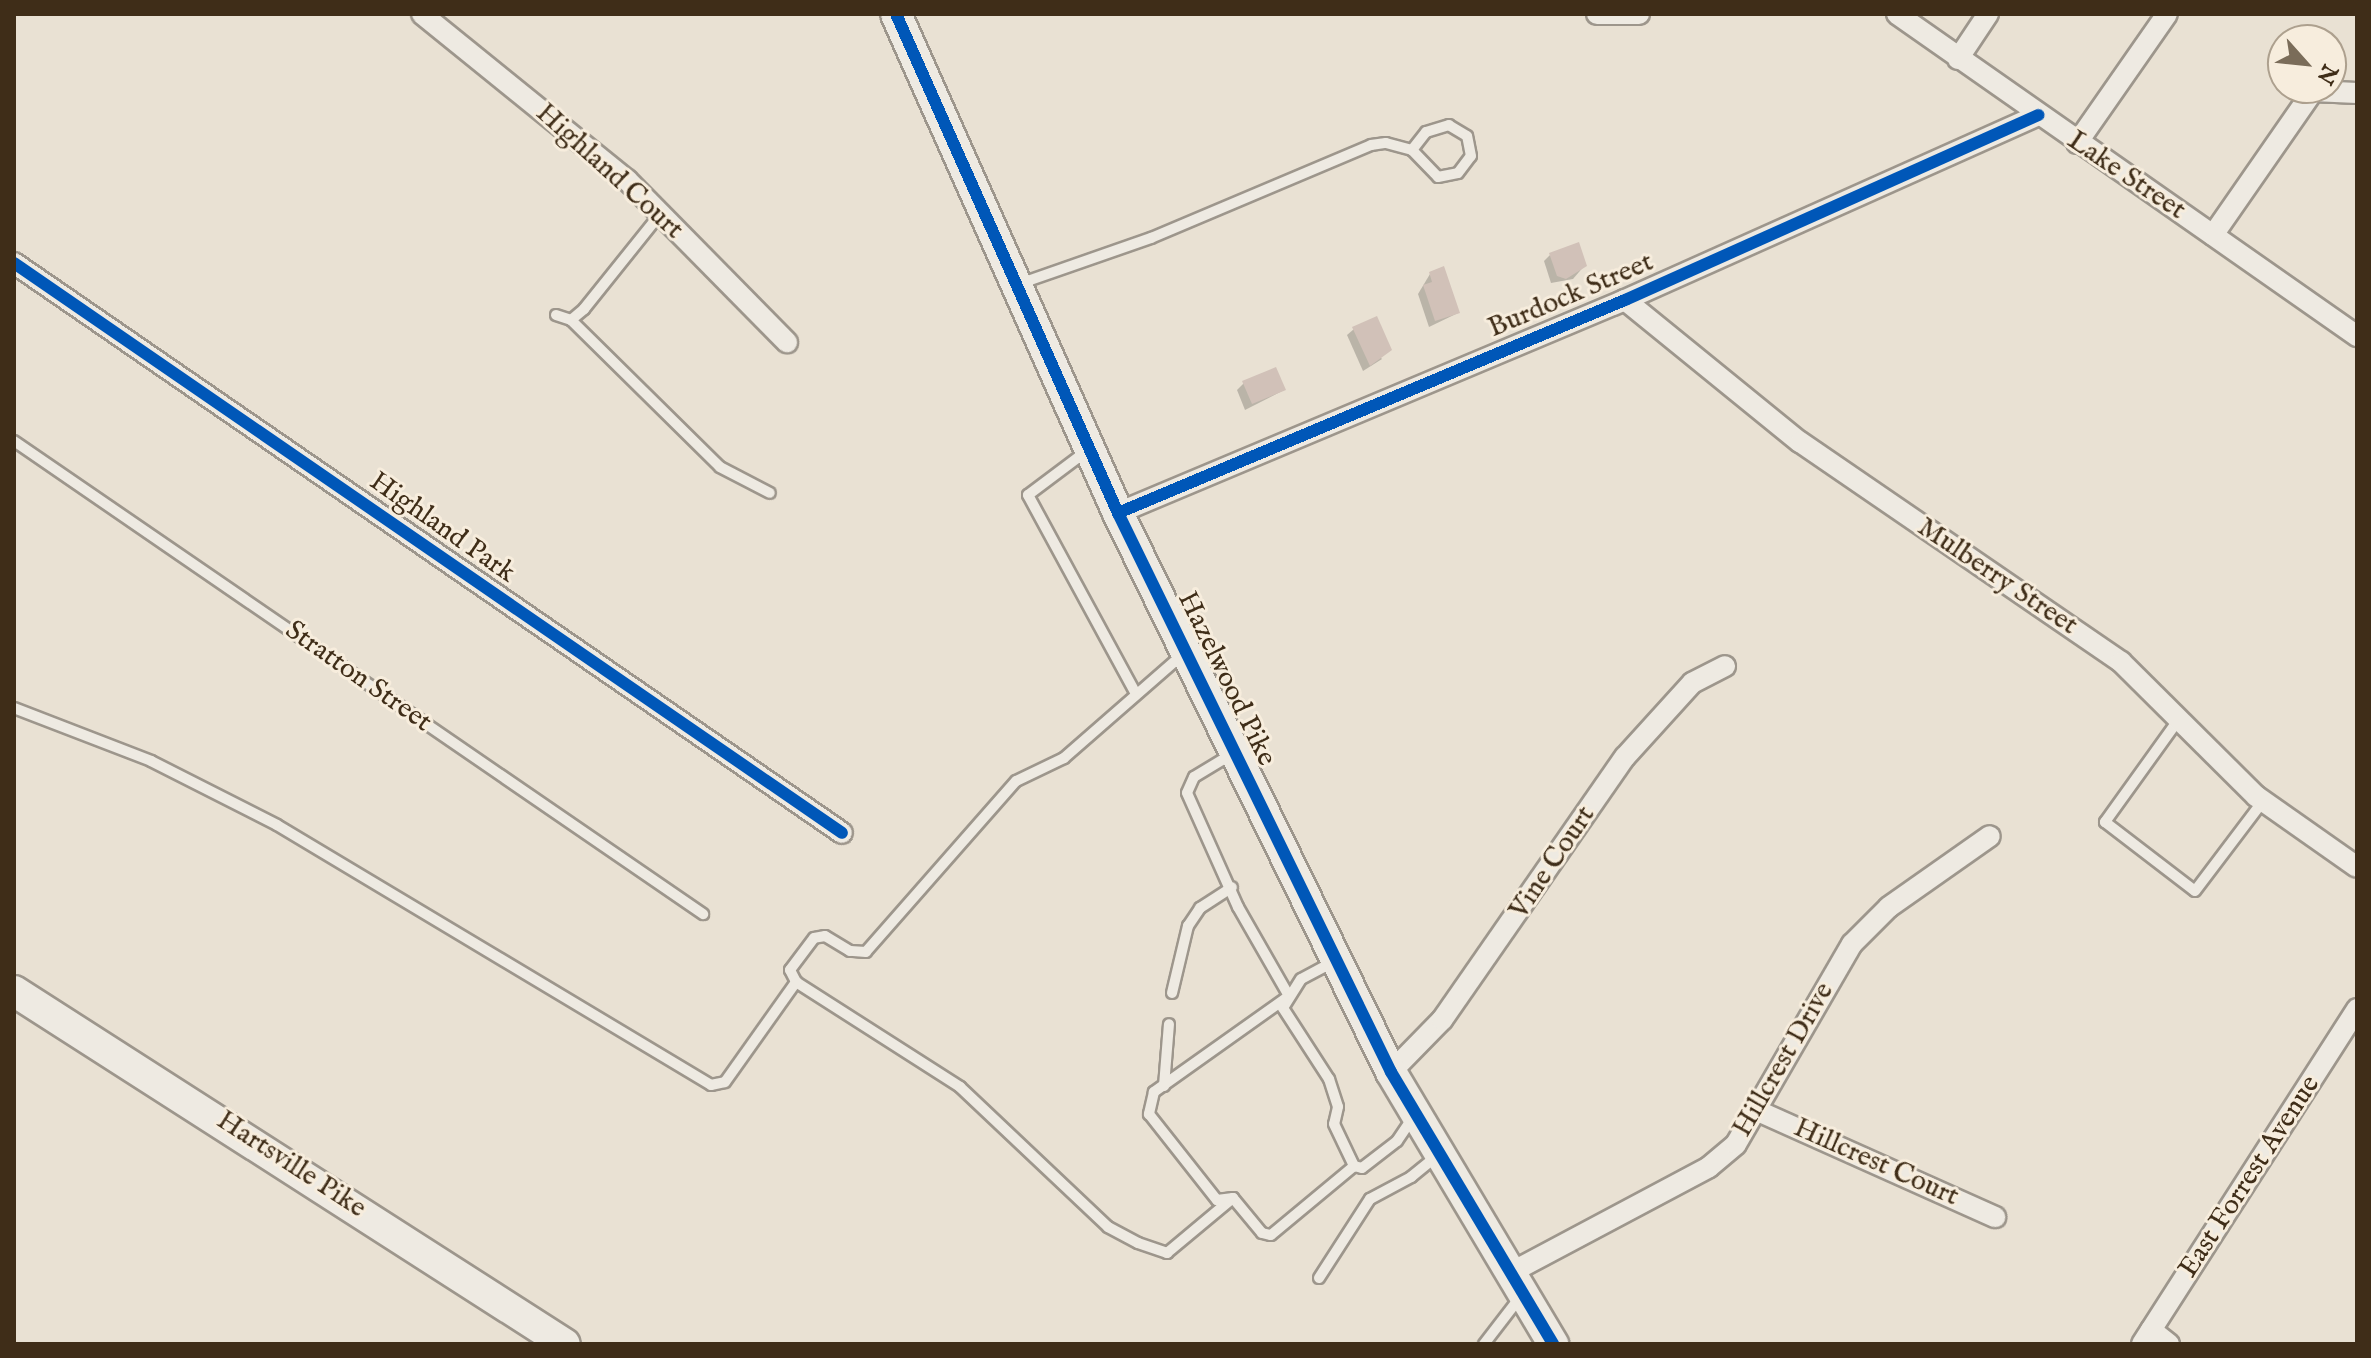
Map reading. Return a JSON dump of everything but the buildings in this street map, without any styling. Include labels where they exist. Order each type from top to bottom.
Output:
[{"type":"street","name":"Highland Court","points":[[422,14],[627,180],[787,342]]},
{"type":"street","name":"Hazelwood Pike","points":[[896,14],[1118,513],[1391,1072],[1414,1116],[1553,1344]]},
{"type":"street","points":[[1597,14],[1639,14]]},
{"type":"street","name":"Lake Street","points":[[1897,14],[2077,143],[2357,336]]},
{"type":"street","points":[[1958,59],[1988,14]]},
{"type":"street","points":[[2077,143],[2167,14]]},
{"type":"street","points":[[2213,235],[2313,91],[2357,93]]},
{"type":"street","name":"Burdock Street","points":[[1118,513],[1625,300],[2038,115]]},
{"type":"street","name":"Highland Park","points":[[14,263],[842,833]]},
{"type":"street","name":"Mulberry Street","points":[[1625,300],[1800,442],[2121,662],[2263,801],[2357,867]]},
{"type":"street","name":"Vine Court","points":[[1391,1072],[1442,1020],[1625,757],[1692,683],[1725,666]]},
{"type":"street","name":"Hillcrest Drive","points":[[1516,1284],[1709,1167],[1736,1144],[1758,1111],[1786,1052],[1852,944],[1889,907],[1990,836]]},
{"type":"street","name":"Hartsville Pike","points":[[14,991],[565,1344]]},
{"type":"street","name":"East Forrest Avenue","points":[[2147,1337],[2357,1009]]},
{"type":"street","name":"Hillcrest Court","points":[[1758,1111],[1995,1217]]},
{"type":"street","points":[[2147,1337],[2169,1344]]},
{"type":"lane","points":[[1017,284],[1151,238],[1371,145],[1386,143],[1412,150],[1438,177],[1458,173],[1471,156],[1467,136],[1449,125],[1426,132],[1412,150]]},
{"type":"lane","points":[[571,320],[660,214]]},
{"type":"lane","points":[[556,315],[571,320],[720,467],[770,493]]},
{"type":"lane","name":"Stratton Street","points":[[14,441],[703,914]]},
{"type":"lane","points":[[1090,448],[1028,495],[1135,692]]},
{"type":"lane","points":[[1186,652],[1135,692],[1064,758],[1016,781],[866,952],[850,951],[825,936],[814,938],[790,970],[796,982],[960,1087],[1108,1227],[1138,1243],[1167,1253],[1233,1198]]},
{"type":"lane","points":[[14,708],[151,761],[265,818],[711,1085],[725,1082],[796,982]]},
{"type":"lane","points":[[2179,719],[2105,822],[2195,891],[2263,801]]},
{"type":"lane","points":[[1236,752],[1194,777],[1187,793],[1289,996]]},
{"type":"lane","points":[[1172,993],[1188,926],[1200,908],[1232,887]]},
{"type":"lane","points":[[1337,960],[1301,979],[1283,1008],[1329,1079],[1338,1107],[1334,1124],[1354,1166]]},
{"type":"lane","points":[[1233,1198],[1217,1200],[1149,1114],[1154,1092],[1289,996]]},
{"type":"lane","points":[[1164,1086],[1169,1024]]},
{"type":"lane","points":[[1354,1166],[1362,1168],[1397,1141],[1414,1116]]},
{"type":"lane","points":[[1319,1278],[1370,1199],[1411,1177],[1438,1154]]},
{"type":"lane","points":[[1233,1198],[1262,1233],[1271,1235],[1354,1166]]},
{"type":"lane","points":[[1484,1344],[1516,1284]]},
{"type":"cycle path","points":[[896,14],[1118,513],[1391,1072],[1553,1344]]},
{"type":"cycle path","points":[[1118,513],[1625,300],[2038,115]]},
{"type":"cycle path","points":[[14,263],[842,833]]}]
